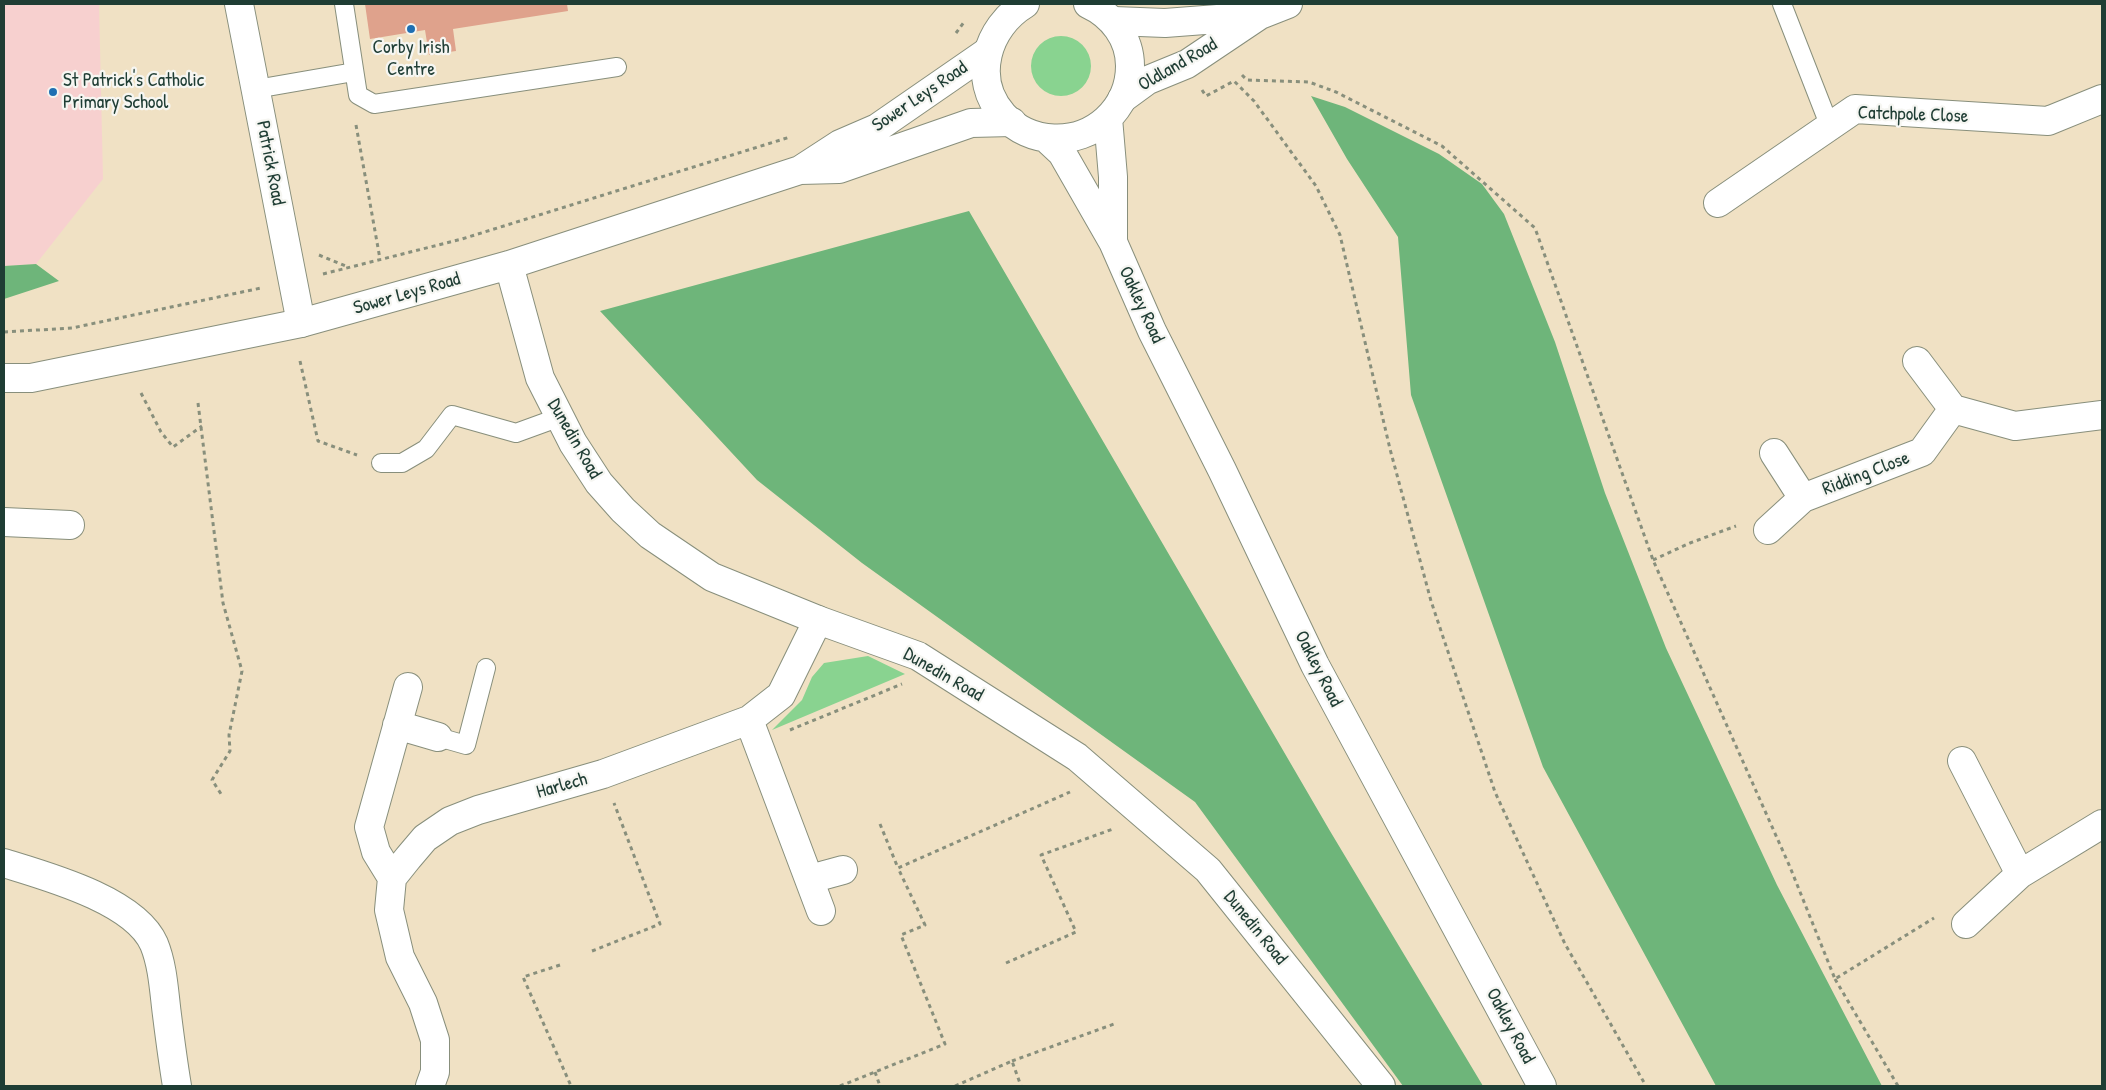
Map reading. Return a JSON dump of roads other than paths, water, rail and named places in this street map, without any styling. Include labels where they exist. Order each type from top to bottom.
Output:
[{"type":"street","name":"Patrick Road","points":[[239,4],[301,323]]},
{"type":"street","name":"Oakley Road","points":[[1012,9],[997,29],[987,52],[986,77],[994,101],[1004,115],[1023,131],[1047,139],[1072,138],[1095,129],[1115,108],[1127,90],[1130,65],[1125,40],[1114,21],[1103,11],[1088,4]]},
{"type":"street","name":"Oldland Road","points":[[1115,108],[1148,80],[1187,64],[1260,16],[1287,4]]},
{"type":"street","name":"Oldland Road","points":[[1114,21],[1165,24],[1260,16]]},
{"type":"street","name":"Sower Leys Road","points":[[4,378],[31,378],[301,323],[509,265],[800,170],[840,144],[878,128],[987,52]]},
{"type":"street","name":"Catchpole Close","points":[[1718,203],[1855,110],[2048,121],[2102,99]]},
{"type":"street","name":"Oakley Road","points":[[1113,242],[1115,108]]},
{"type":"street","name":"Sower Leys Road","points":[[800,170],[839,169],[971,123],[1012,122]]},
{"type":"street","name":"Oakley Road","points":[[1047,139],[1062,153],[1113,242],[1152,331],[1222,470],[1315,665],[1542,1086]]},
{"type":"street","name":"Dunedin Road","points":[[509,265],[540,378],[573,443],[599,484],[650,535],[712,577],[818,620],[918,656],[1077,757],[1208,870],[1381,1086]]},
{"type":"street","points":[[1917,361],[1953,409],[2014,426],[2102,415]]},
{"type":"street","name":"Ridding Close","points":[[1768,530],[1803,498],[1922,452],[1953,409]]},
{"type":"street","points":[[1774,453],[1803,498]]},
{"type":"street","points":[[4,522],[70,525]]},
{"type":"street","name":"Harlech","points":[[392,878],[425,838],[450,821],[487,808],[603,774],[754,732],[781,695],[818,620]]},
{"type":"street","points":[[408,687],[369,827],[376,852],[392,878],[388,910],[400,957],[423,1003],[435,1040],[435,1072],[430,1086]]},
{"type":"street","points":[[397,725],[438,737]]},
{"type":"street","points":[[754,732],[821,911]]},
{"type":"street","points":[[1962,761],[2020,874]]},
{"type":"street","points":[[1966,924],[2020,874],[2102,824]]},
{"type":"street","points":[[4,863],[98,897],[125,911],[154,943],[161,972],[177,1086]]},
{"type":"street","points":[[810,879],[843,870]]},
{"type":"lane","points":[[344,4],[358,95],[374,104],[616,67]]},
{"type":"lane","points":[[1782,4],[1830,127]]},
{"type":"lane","points":[[256,89],[354,72]]},
{"type":"lane","points":[[381,463],[402,463],[426,449],[452,415],[516,433],[560,417]]},
{"type":"lane","points":[[438,737],[466,745],[486,668]]},
{"type":"place","name":"Corby Irish Centre","points":[[411,29]]},
{"type":"place","name":"St Patrick's Catholic Primary School","points":[[53,92]]}]
